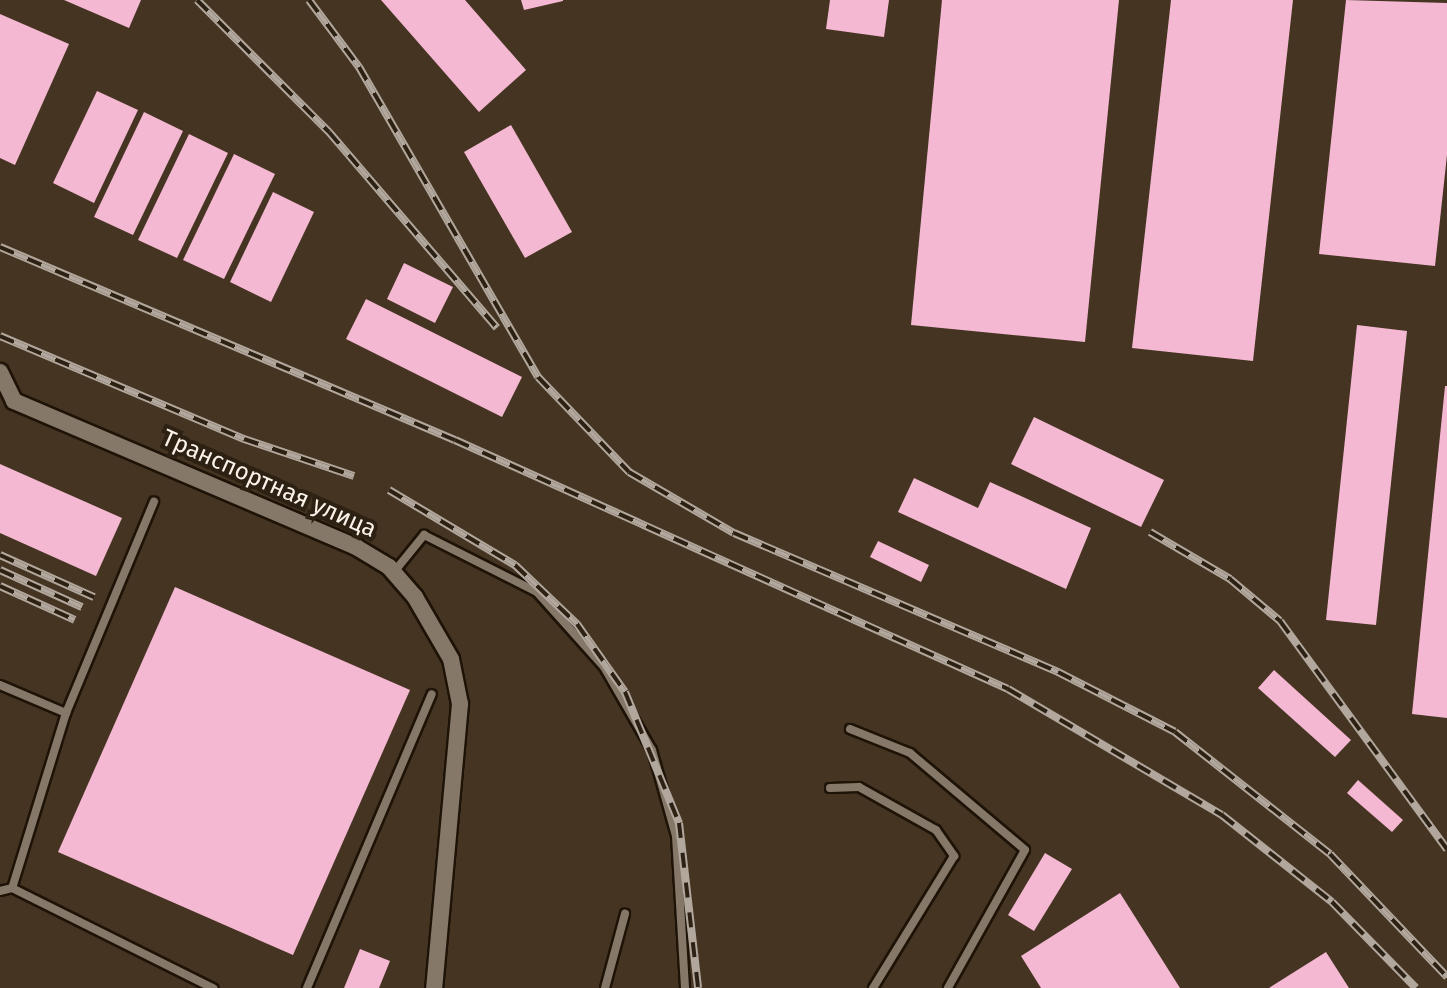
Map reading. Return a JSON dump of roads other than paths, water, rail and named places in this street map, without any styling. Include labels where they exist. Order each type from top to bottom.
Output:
[{"type":"street","name":"Транспортная улица","points":[[0,372],[14,401],[356,547],[394,572],[443,641],[460,704],[434,988]]},
{"type":"lane","points":[[12,888],[66,713],[154,502]]},
{"type":"lane","points":[[394,572],[424,535],[537,592],[604,667],[652,750],[676,836],[685,988]]},
{"type":"lane","points":[[0,685],[66,713]]},
{"type":"lane","points":[[307,988],[432,694]]},
{"type":"lane","points":[[850,729],[910,753],[1025,850],[948,988]]},
{"type":"lane","points":[[830,788],[859,787],[936,830],[954,856],[873,988]]},
{"type":"lane","points":[[0,891],[12,888],[213,988]]},
{"type":"lane","points":[[605,988],[625,914]]},
{"type":"railway","points":[[197,0],[329,132],[497,328]]},
{"type":"railway","points":[[309,0],[359,67],[538,377],[629,472],[734,533],[1058,672],[1175,732],[1330,854],[1447,977]]},
{"type":"railway","points":[[0,247],[455,440],[1008,689],[1222,815],[1332,902],[1416,988]]},
{"type":"railway","points":[[0,336],[244,439],[354,476]]},
{"type":"railway","points":[[389,490],[515,565],[577,624],[625,692],[679,823],[698,988]]},
{"type":"railway","points":[[1150,532],[1230,579],[1280,621],[1447,849]]},
{"type":"railway","points":[[0,555],[94,597]]},
{"type":"railway","points":[[0,570],[82,607]]},
{"type":"railway","points":[[0,586],[75,620]]}]
